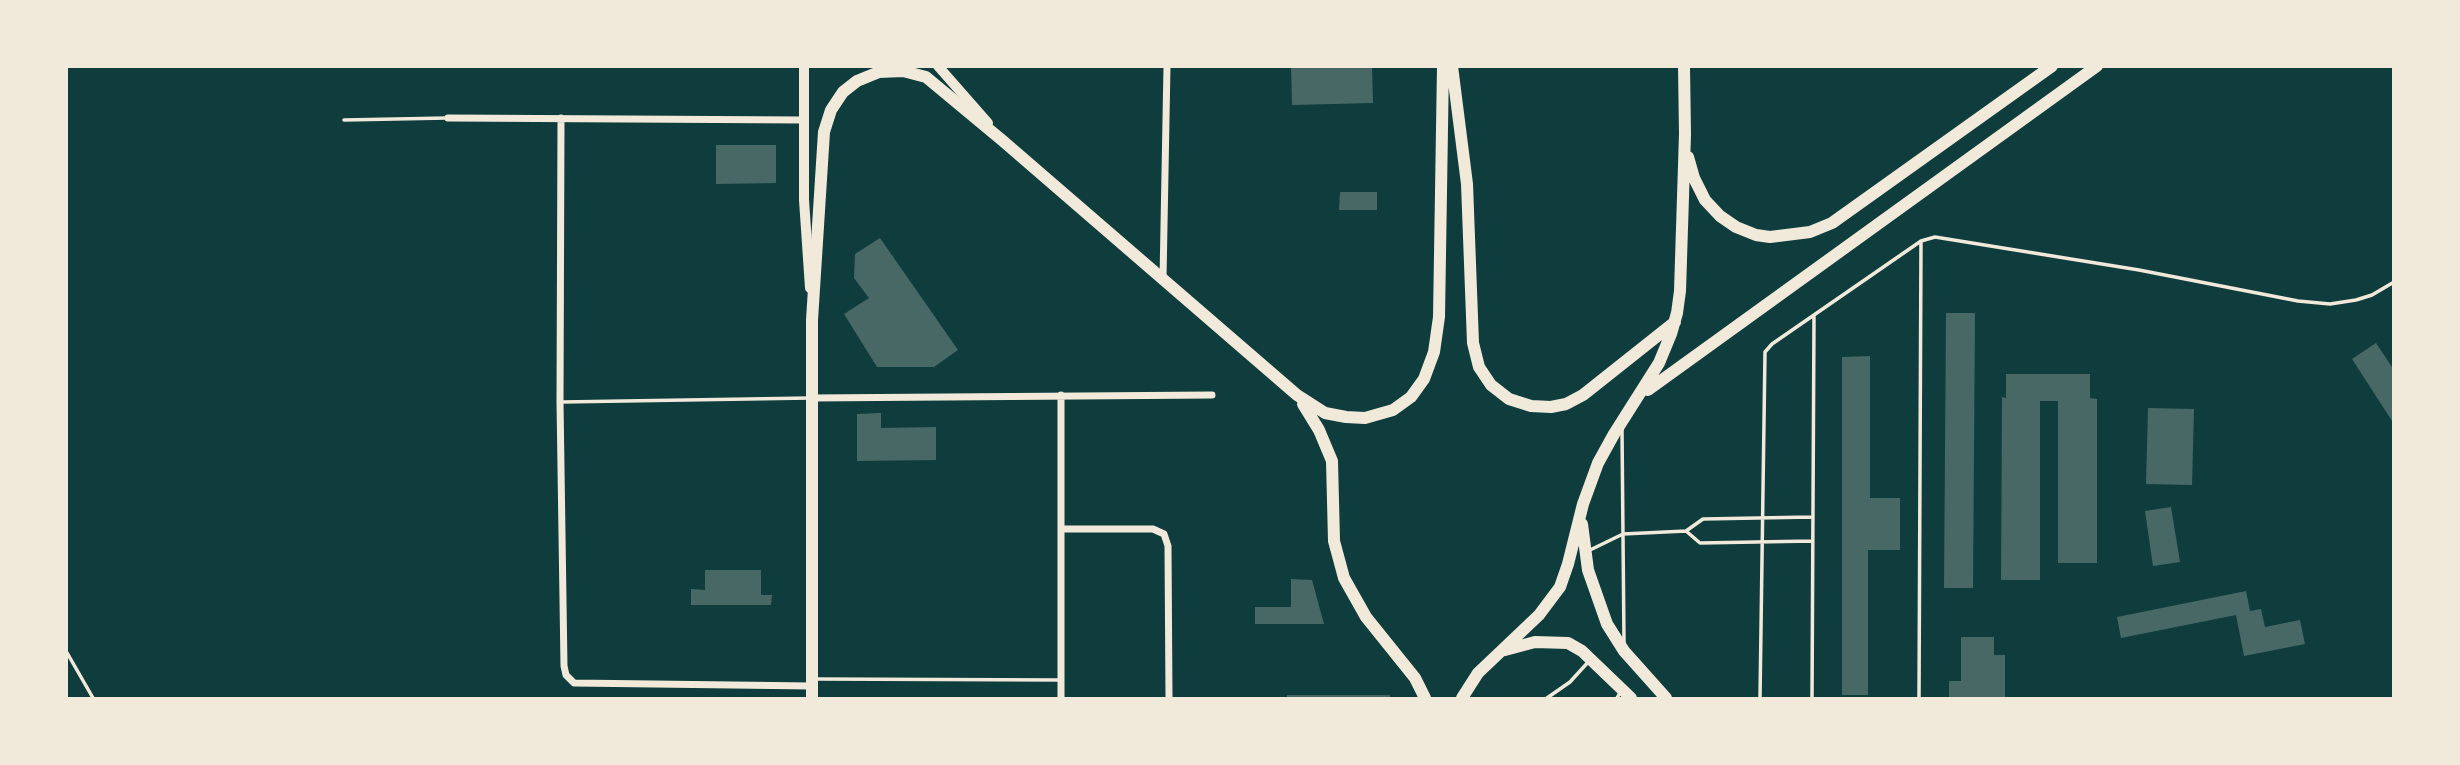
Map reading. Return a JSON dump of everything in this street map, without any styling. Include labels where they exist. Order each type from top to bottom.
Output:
[{"type":"main road","points":[[804,66],[804,200],[812,320]]},
{"type":"main road","points":[[939,66],[1003,141]]},
{"type":"main road","points":[[812,688],[812,320],[822,152],[828,116],[837,98],[858,80],[879,72],[912,72],[936,83],[1297,396],[1332,415],[1373,417],[1393,410],[1405,402],[1420,386],[1429,370],[1434,352],[1439,317],[1443,66]]},
{"type":"main road","points":[[1452,66],[1467,184],[1473,343],[1479,368],[1491,386],[1509,399],[1531,406],[1551,407],[1566,404],[1583,394],[1675,322]]},
{"type":"main road","points":[[1462,698],[1478,673],[1548,605],[1560,587],[1583,504],[1605,448],[1659,363],[1675,322],[1679,291],[1685,134],[1684,66]]},
{"type":"main road","points":[[1685,134],[1694,178],[1705,200],[1715,211],[1749,233],[1786,236],[1810,232],[1832,223],[2052,66]]},
{"type":"main road","points":[[1630,408],[1658,380],[2096,66]]},
{"type":"main road","points":[[1297,396],[1313,418],[1329,451],[1333,472],[1334,541],[1344,578],[1366,617],[1415,678],[1425,698]]},
{"type":"main road","points":[[1583,504],[1585,552],[1599,606],[1624,651],[1665,698]]},
{"type":"main road","points":[[1498,653],[1526,643],[1552,641],[1574,646],[1591,659],[1623,695]]},
{"type":"street","points":[[1163,280],[1167,66]]},
{"type":"street","points":[[447,118],[803,120]]},
{"type":"street","points":[[561,118],[560,402],[566,675],[574,682],[812,688]]},
{"type":"street","points":[[1061,396],[1061,698]]},
{"type":"street","points":[[812,398],[1212,396]]},
{"type":"street","points":[[1061,529],[1153,529],[1164,534],[1168,546],[1169,698]]},
{"type":"lane","points":[[344,120],[447,118]]},
{"type":"lane","points":[[1760,698],[1765,352],[1772,344],[1922,240],[1935,237],[2139,270],[2298,301],[2330,304],[2372,295],[2393,282]]},
{"type":"lane","points":[[1919,698],[1922,240]]},
{"type":"lane","points":[[1812,698],[1814,317]]},
{"type":"lane","points":[[560,402],[812,398]]},
{"type":"lane","points":[[1622,420],[1624,651]]},
{"type":"lane","points":[[1568,564],[1585,552],[1623,534],[1686,531],[1703,519],[1812,517]]},
{"type":"lane","points":[[1686,531],[1700,543],[1812,541]]},
{"type":"lane","points":[[66,651],[93,698]]},
{"type":"lane","points":[[1547,698],[1570,682],[1591,659]]},
{"type":"lane","points":[[812,688],[1061,680]]},
{"type":"building","points":[[1291,66],[1372,66],[1373,103],[1292,105]]},
{"type":"building","points":[[716,145],[776,145],[776,183],[716,184]]},
{"type":"building","points":[[1340,192],[1377,192],[1377,210],[1339,210]]},
{"type":"building","points":[[880,238],[958,350],[934,367],[877,367],[844,314],[869,298],[854,278],[855,254]]},
{"type":"building","points":[[1946,313],[1975,313],[1973,588],[1944,588]]},
{"type":"building","points":[[2376,343],[2394,370],[2394,424],[2352,359]]},
{"type":"building","points":[[1870,356],[1870,498],[1900,498],[1900,550],[1868,550],[1868,695],[1842,695],[1842,357]]},
{"type":"building","points":[[2006,374],[2090,374],[2090,398],[2097,399],[2097,563],[2058,563],[2058,401],[2040,401],[2040,580],[2001,580],[2002,397],[2006,398]]},
{"type":"building","points":[[2148,408],[2194,409],[2192,485],[2146,484]]},
{"type":"building","points":[[881,413],[881,428],[936,427],[936,460],[857,461],[857,414]]},
{"type":"building","points":[[2171,507],[2180,562],[2153,566],[2145,511]]},
{"type":"building","points":[[705,570],[761,570],[761,595],[772,595],[771,605],[691,605],[691,589],[705,590]]},
{"type":"building","points":[[1291,579],[1312,580],[1324,624],[1255,624],[1255,607],[1291,607]]},
{"type":"building","points":[[2246,591],[2250,611],[2261,609],[2265,627],[2300,620],[2305,644],[2244,656],[2236,615],[2121,638],[2117,617]]},
{"type":"building","points":[[1961,637],[1994,637],[1994,655],[2005,655],[2005,698],[1949,698],[1949,681],[1961,681]]},
{"type":"building","points":[[1287,695],[1390,695],[1390,698],[1287,698]]}]
